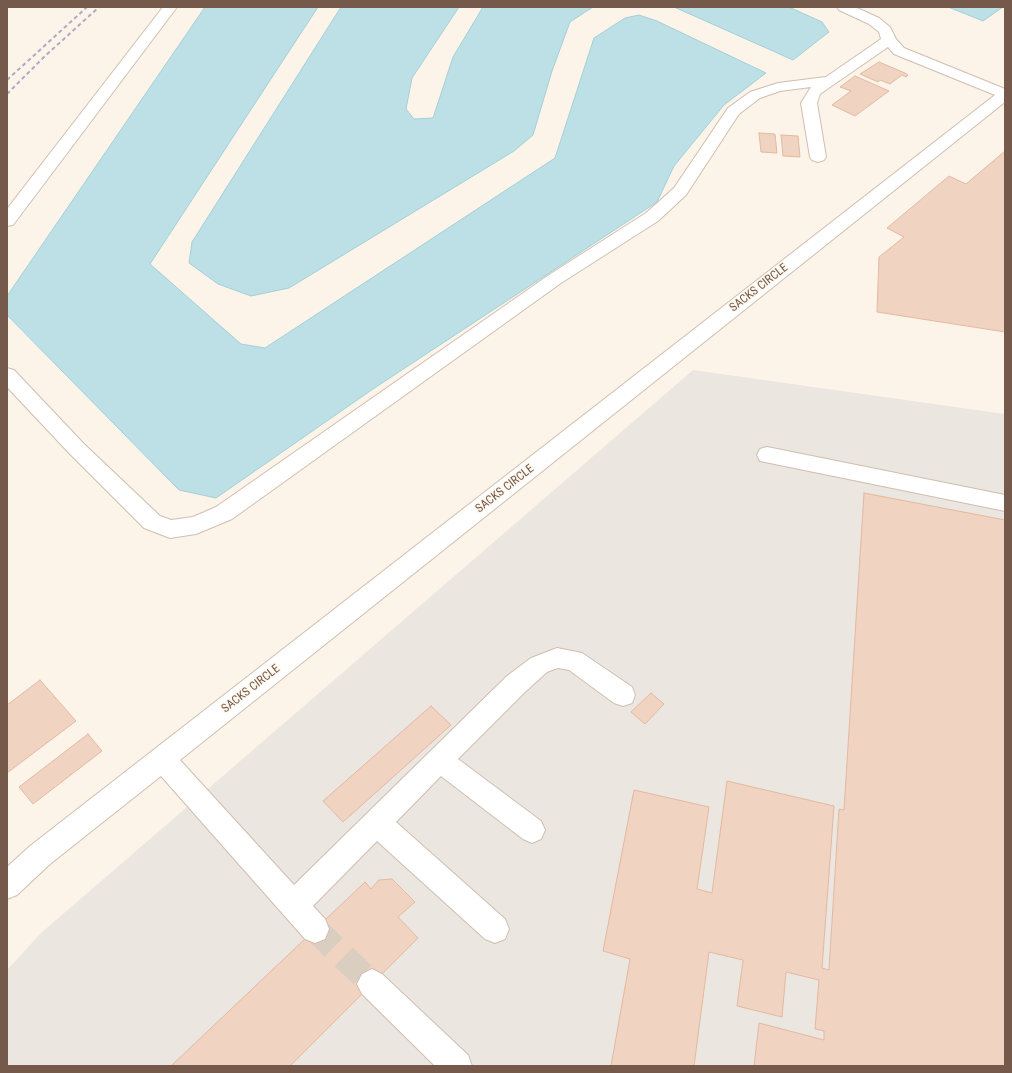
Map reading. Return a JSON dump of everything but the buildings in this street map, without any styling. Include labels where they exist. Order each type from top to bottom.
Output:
[{"type":"lane","points":[[7,221],[170,7]]},
{"type":"lane","points":[[844,7],[874,21],[885,30],[889,40],[899,51],[1005,94]]},
{"type":"lane","points":[[818,157],[809,103],[814,92],[827,81],[889,40]]},
{"type":"lane","points":[[7,375],[77,449],[152,522],[170,529],[196,525],[224,513],[555,279],[652,217],[680,191],[733,110],[755,95],[778,88],[827,81]]},
{"type":"lane","name":"SACKS CIRCLE","points":[[7,885],[40,855],[162,759],[996,108],[1005,94]]},
{"type":"lane","points":[[767,455],[1005,503]]},
{"type":"lane","points":[[293,906],[516,684],[540,665],[557,658],[574,660],[623,695]]},
{"type":"lane","points":[[162,759],[315,929]]},
{"type":"lane","points":[[440,760],[532,830]]},
{"type":"lane","points":[[377,824],[495,929]]},
{"type":"lane","points":[[372,984],[457,1066]]},
{"type":"shaded area","points":[[693,370],[1005,414],[1005,1066],[7,1066],[7,970],[41,933]]},
{"type":"water","points":[[205,7],[318,7],[150,264],[241,344],[265,348],[555,158],[594,38],[625,18],[639,15],[657,21],[766,73],[724,105],[674,166],[657,202],[373,389],[216,498],[179,490],[7,315],[7,296]]},
{"type":"water","points":[[341,7],[459,7],[412,78],[406,109],[414,119],[433,118],[453,57],[483,7],[593,7],[570,22],[552,71],[533,135],[514,151],[289,288],[251,296],[218,284],[189,263],[192,242]]},
{"type":"water","points":[[674,7],[789,7],[822,22],[829,32],[793,60]]},
{"type":"water","points":[[948,7],[1003,7],[983,21]]},
{"type":"tunnel","points":[[315,929],[372,984]]},
{"type":"railway","points":[[7,80],[87,7]]},
{"type":"railway","points":[[7,94],[44,57],[99,7]]}]
